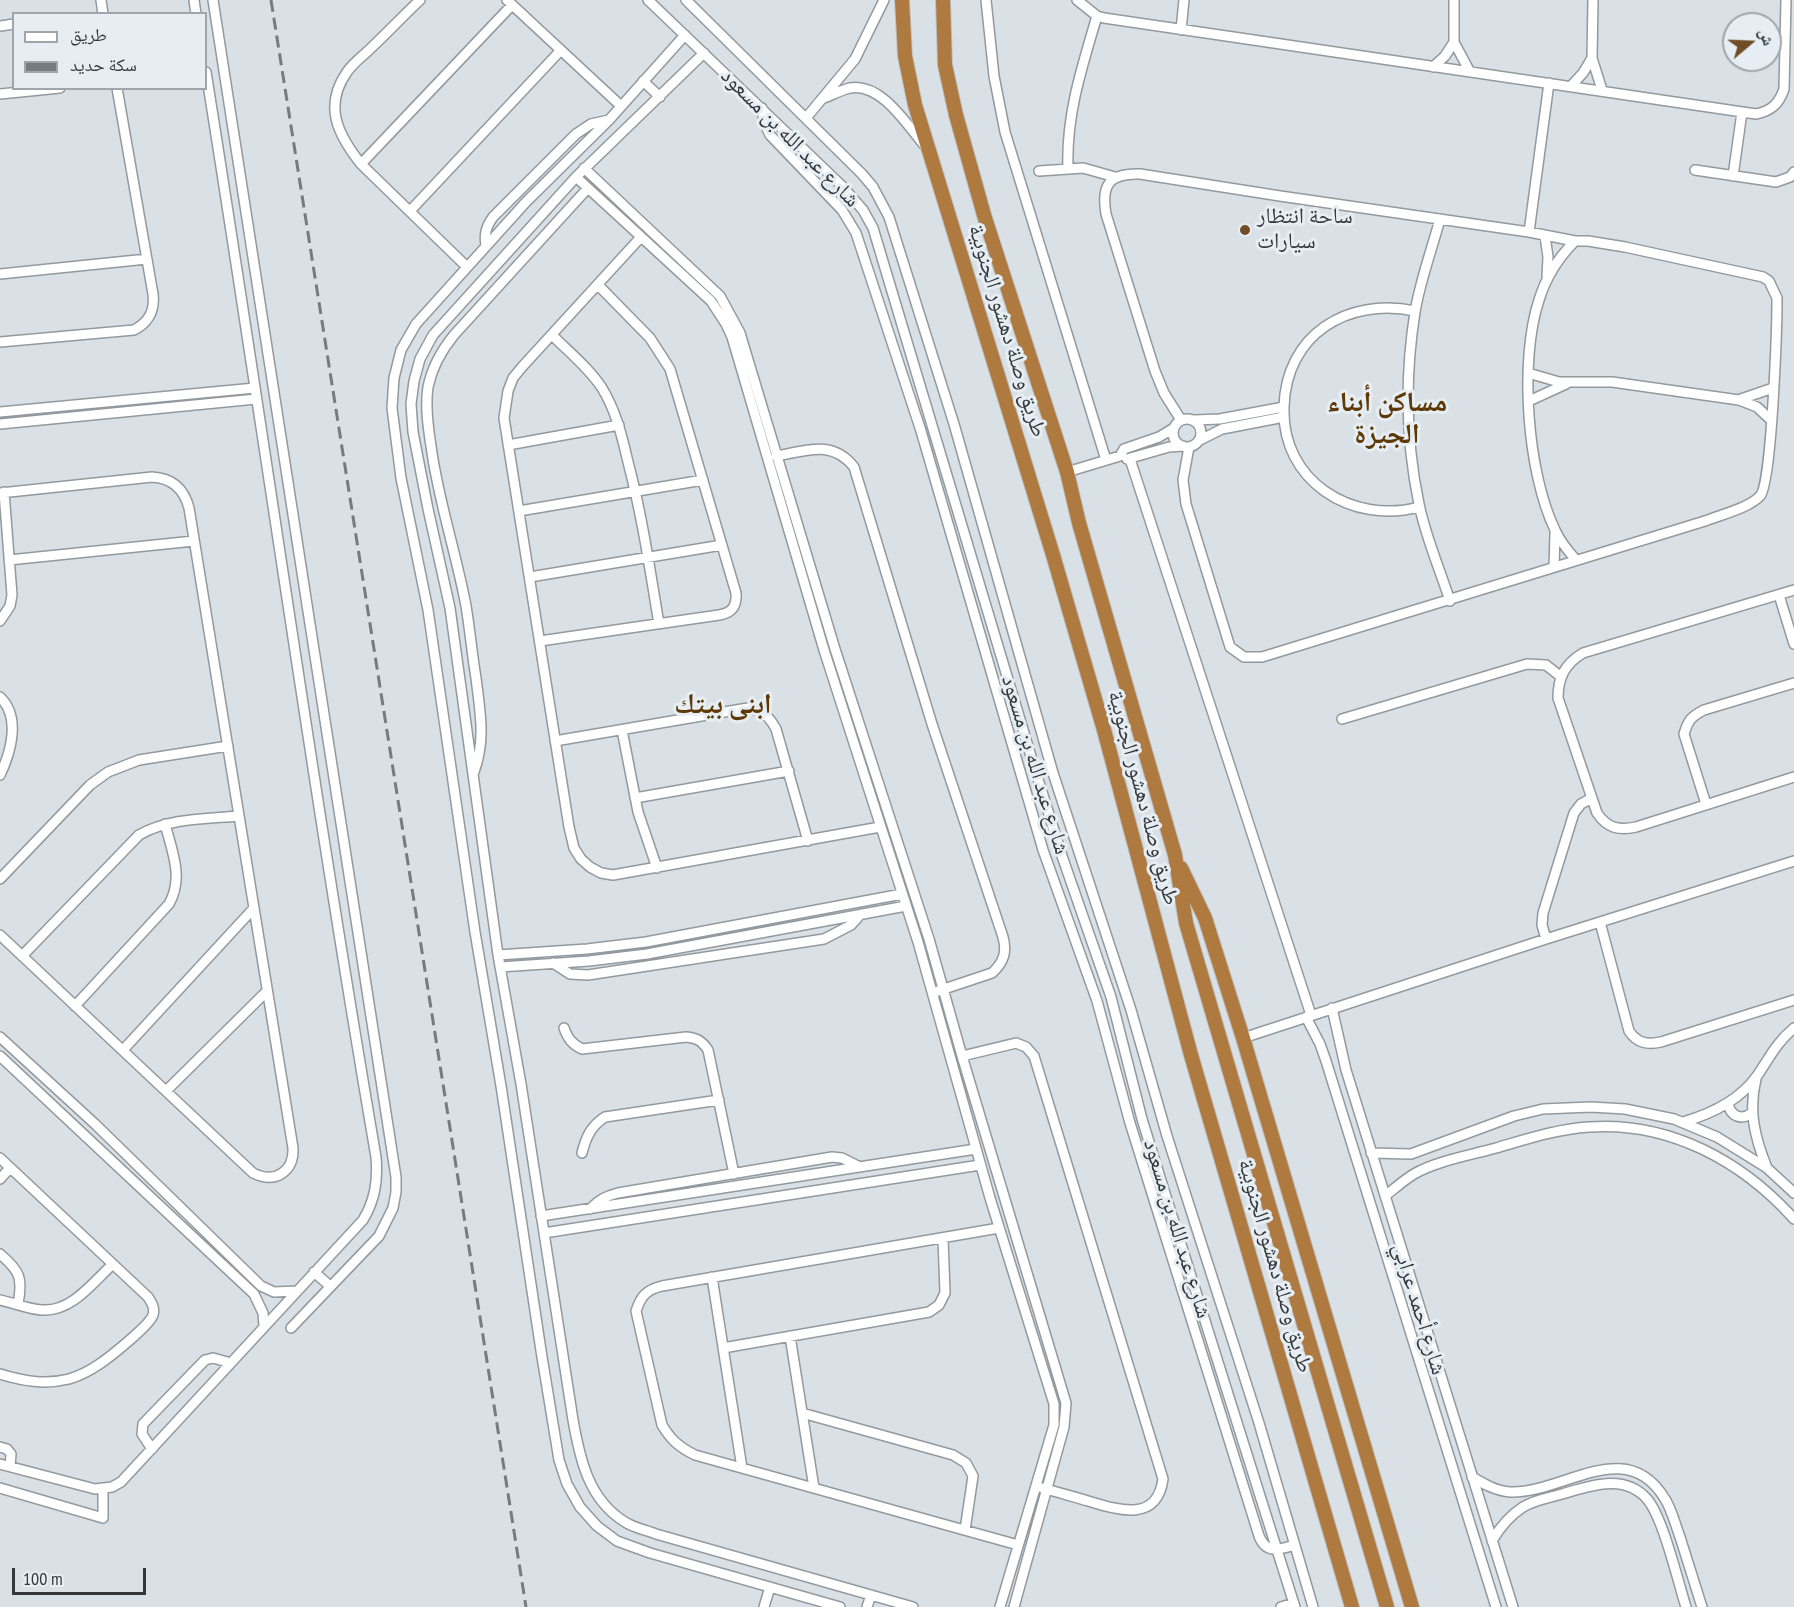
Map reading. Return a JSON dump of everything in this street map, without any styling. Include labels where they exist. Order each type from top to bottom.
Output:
[{"type":"highway","name":"طريق وصلة دهشور الجنوبية","points":[[902,0],[905,56],[915,105],[1053,555],[1104,730],[1191,1055],[1352,1607]]},
{"type":"highway","name":"طريق وصلة دهشور الجنوبية","points":[[943,0],[945,65],[956,115],[984,215],[1067,472],[1082,534],[1175,855],[1186,923],[1387,1607]]},
{"type":"highway","points":[[1175,855],[1205,918],[1243,1038],[1412,1607]]},
{"type":"street","points":[[213,0],[395,1161],[396,1192],[393,1208],[379,1236],[291,1328]]},
{"type":"street","points":[[420,0],[348,71],[338,89],[334,109],[338,129],[350,150],[467,267]]},
{"type":"street","name":"شارع عبد الله بن مسعود","points":[[648,0],[843,186],[864,210],[877,239],[1043,793],[1111,997],[1142,1119],[1171,1214],[1294,1605]]},
{"type":"street","name":"شارع عبد الله بن مسعود","points":[[686,0],[862,174],[889,217],[929,340],[1053,773],[1131,1010],[1167,1136],[1258,1423],[1313,1607]]},
{"type":"street","points":[[806,118],[855,59],[884,0]]},
{"type":"street","points":[[986,0],[994,76],[1005,132],[1106,460]]},
{"type":"street","points":[[1077,0],[1097,16],[1756,114],[1774,107],[1781,99],[1784,89],[1789,59],[1786,0]]},
{"type":"street","points":[[1181,30],[1184,0]]},
{"type":"street","points":[[1454,0],[1454,42],[1470,72]]},
{"type":"street","points":[[1593,0],[1592,58],[1602,90]]},
{"type":"street","points":[[362,164],[509,2],[621,106]]},
{"type":"street","points":[[1068,168],[1068,128],[1071,108],[1097,16]]},
{"type":"street","points":[[685,35],[609,120],[497,233],[416,324],[401,350],[394,378],[392,408],[403,488],[428,610],[542,1357],[559,1460],[567,1484],[597,1526],[617,1541],[650,1553],[840,1607]]},
{"type":"street","points":[[1433,67],[1445,56],[1454,42]]},
{"type":"street","points":[[410,211],[561,50]]},
{"type":"street","points":[[704,53],[584,168],[433,335],[420,359],[414,381],[411,404],[413,432],[450,608],[498,955],[521,1084],[562,1354],[580,1454],[595,1495],[610,1512],[627,1524],[913,1607]]},
{"type":"street","points":[[1571,86],[1583,73],[1592,58]]},
{"type":"street","points":[[0,1447],[7,1449],[11,1454],[5,1465],[86,1488],[103,1489],[121,1482],[363,1220],[372,1203],[377,1184],[376,1157],[348,993],[207,78]]},
{"type":"street","points":[[644,81],[660,97]]},
{"type":"street","points":[[1529,232],[1549,83]]},
{"type":"street","points":[[822,99],[849,88],[863,88],[876,93],[888,103],[930,152]]},
{"type":"street","points":[[0,94],[40,90]]},
{"type":"street","points":[[0,342],[125,332],[142,326],[153,312],[154,303],[147,259],[117,90]]},
{"type":"street","points":[[762,108],[764,122],[771,135],[842,210],[853,227],[912,405],[1043,850],[1097,1001],[1130,1123],[1259,1536],[1262,1543],[1269,1549],[1277,1550],[1294,1545]]},
{"type":"street","points":[[1733,176],[1742,112]]},
{"type":"street","points":[[486,246],[487,226],[493,217],[576,135],[591,124],[609,120]]},
{"type":"street","points":[[215,129],[234,126]]},
{"type":"street","points":[[584,168],[698,282]]},
{"type":"street","points":[[1039,171],[1083,168],[1115,177]]},
{"type":"street","points":[[1695,170],[1776,182],[1784,181],[1794,172]]},
{"type":"street","points":[[1128,173],[1625,247],[1763,277],[1768,281],[1777,298],[1765,486],[1763,492],[1754,501],[1705,521],[1262,657],[1244,657],[1230,647],[1189,516],[1183,480],[1186,446],[1174,437],[1178,424],[1159,384],[1111,232],[1104,201],[1108,183],[1115,177],[1128,173]]},
{"type":"street","points":[[576,177],[641,237],[698,282],[720,296],[740,333],[756,406],[793,545],[906,906],[980,1165],[1054,1404],[1054,1425],[1000,1607]]},
{"type":"street","points":[[473,774],[480,756],[482,738],[466,606],[434,469],[428,429],[428,389],[432,369],[441,351],[475,310],[588,188]]},
{"type":"street","points":[[1440,219],[1415,311],[1409,416],[1410,445],[1419,507],[1450,601]]},
{"type":"street","points":[[497,233],[512,246]]},
{"type":"street","points":[[1545,236],[1548,257],[1547,279]]},
{"type":"street","points":[[641,237],[522,367],[511,385],[505,405],[504,418],[508,445],[574,848],[581,859],[596,870],[613,875],[880,827]]},
{"type":"street","points":[[1554,567],[1555,531],[1536,465],[1528,373],[1532,327],[1547,279],[1559,258],[1575,241]]},
{"type":"street","points":[[0,274],[147,259]]},
{"type":"street","points":[[540,641],[727,614],[736,601],[736,592],[670,369],[650,338],[598,285]]},
{"type":"street","points":[[464,300],[475,310]]},
{"type":"street","points":[[1415,311],[1396,307],[1362,309],[1326,327],[1307,344],[1297,358],[1288,381],[1284,412],[1288,439],[1297,459],[1314,482],[1329,495],[1346,504],[1369,511],[1394,512],[1419,507]]},
{"type":"street","points":[[552,335],[601,386],[612,405],[636,491],[659,624]]},
{"type":"street","points":[[910,346],[929,340]]},
{"type":"street","points":[[1528,373],[1569,383],[1612,382],[1739,400],[1757,407],[1771,420]]},
{"type":"street","points":[[1529,401],[1569,383]]},
{"type":"street","points":[[0,412],[255,388]]},
{"type":"street","points":[[1739,400],[1773,388]]},
{"type":"street","points":[[220,391],[222,402]]},
{"type":"street","points":[[0,424],[256,399]]},
{"type":"street","points":[[912,405],[926,400]]},
{"type":"street","points":[[756,406],[776,456],[929,939],[1066,1403],[1064,1427],[1014,1607]]},
{"type":"street","points":[[1067,472],[1120,456],[1124,449],[1159,437],[1178,424],[1194,420],[1284,412]]},
{"type":"street","points":[[1120,456],[1130,459],[1169,447],[1186,446],[1222,429],[1284,412]]},
{"type":"street","points":[[1194,420],[1201,431],[1200,440]]},
{"type":"street","points":[[508,445],[619,425]]},
{"type":"street","points":[[413,432],[428,429]]},
{"type":"street","points":[[776,456],[822,448],[846,457],[854,468],[932,724],[1003,937],[1005,954],[998,967],[984,976],[932,993]]},
{"type":"street","points":[[1130,459],[1309,1016],[1323,1052],[1496,1607]]},
{"type":"street","points":[[0,621],[10,606],[12,595],[2,492],[159,477],[174,483],[184,494],[189,508],[293,1148],[293,1155],[287,1169],[282,1174],[267,1178],[253,1173],[0,935]]},
{"type":"street","points":[[519,511],[703,480]]},
{"type":"street","points":[[428,509],[442,506]]},
{"type":"street","points":[[1555,531],[1576,560]]},
{"type":"street","points":[[9,560],[194,541]]},
{"type":"street","points":[[793,545],[803,542]]},
{"type":"street","points":[[530,577],[722,545]]},
{"type":"street","points":[[1794,590],[1583,653],[1566,667],[1560,676],[1557,698],[1597,813],[1602,821],[1618,829],[1636,827],[1794,777]]},
{"type":"street","points":[[288,594],[306,591]]},
{"type":"street","points":[[1779,595],[1794,644]]},
{"type":"street","points":[[973,607],[986,603]]},
{"type":"street","points":[[450,608],[466,606]]},
{"type":"street","points":[[1342,719],[1527,664],[1546,665],[1560,676]]},
{"type":"street","points":[[1706,804],[1684,734],[1687,723],[1693,715],[1704,710],[1794,683]]},
{"type":"street","points":[[0,697],[6,703],[11,715],[12,727],[7,757],[0,775]]},
{"type":"street","points":[[1001,702],[1014,698]]},
{"type":"street","points":[[555,741],[748,708],[760,711],[770,718],[776,729],[808,841]]},
{"type":"street","points":[[622,730],[635,798],[657,868]]},
{"type":"street","points":[[0,879],[90,785],[108,772],[139,760],[228,746]]},
{"type":"street","points":[[313,760],[331,758]]},
{"type":"street","points":[[635,798],[789,771]]},
{"type":"street","points":[[1028,798],[1043,793]]},
{"type":"street","points":[[1546,939],[1542,925],[1543,913],[1574,813],[1581,804],[1592,798]]},
{"type":"street","points":[[22,956],[132,841],[147,831],[165,824],[239,816]]},
{"type":"street","points":[[75,1006],[163,911],[174,896],[176,869],[165,824]]},
{"type":"street","points":[[887,848],[898,844]]},
{"type":"street","points":[[1243,1038],[1794,861]]},
{"type":"street","points":[[498,955],[587,949],[646,942],[902,894]]},
{"type":"street","points":[[334,899],[352,897]]},
{"type":"street","points":[[471,901],[490,899]]},
{"type":"street","points":[[500,967],[647,954],[906,906]]},
{"type":"street","points":[[123,1050],[254,908]]},
{"type":"street","points":[[553,963],[570,974],[588,975],[824,939],[851,925],[861,914]]},
{"type":"street","points":[[1600,922],[1629,1031],[1634,1039],[1642,1043],[1660,1042],[1794,1000]]},
{"type":"street","points":[[348,993],[367,990]]},
{"type":"street","points":[[166,1091],[267,991]]},
{"type":"street","points":[[1097,1001],[1111,997]]},
{"type":"street","name":"شارع أحمد عرابي","points":[[1332,1008],[1342,1057],[1371,1153],[1513,1607]]},
{"type":"street","points":[[564,1028],[573,1045],[582,1049],[686,1037],[703,1042],[708,1050],[734,1174]]},
{"type":"street","points":[[1683,1122],[1714,1111],[1728,1103],[1756,1077],[1773,1048],[1794,1029]]},
{"type":"street","points":[[0,1037],[87,1116],[261,1286],[274,1292],[296,1291]]},
{"type":"street","points":[[962,1056],[1016,1043],[1026,1047],[1034,1056],[1163,1479],[1161,1492],[1154,1502],[1143,1509],[1129,1511],[1036,1486]]},
{"type":"street","points":[[0,1056],[254,1294],[263,1312],[264,1326]]},
{"type":"street","points":[[1756,1077],[1752,1113],[1756,1141],[1767,1168]]},
{"type":"street","points":[[501,1086],[521,1084]]},
{"type":"street","points":[[582,1153],[589,1133],[605,1117],[719,1100]]},
{"type":"street","points":[[1728,1103],[1730,1111],[1737,1116],[1745,1117],[1752,1113]]},
{"type":"street","points":[[1371,1153],[1411,1154],[1514,1116],[1558,1107],[1625,1108],[1683,1122],[1717,1137],[1767,1168],[1794,1193]]},
{"type":"street","points":[[76,1126],[87,1116]]},
{"type":"street","points":[[1130,1123],[1142,1119]]},
{"type":"street","points":[[1385,1196],[1413,1175],[1428,1168],[1523,1140],[1572,1129],[1623,1127],[1662,1134],[1709,1153],[1756,1182],[1794,1219]]},
{"type":"street","points":[[541,1216],[976,1149]]},
{"type":"street","points":[[590,1209],[608,1196],[832,1157],[842,1158],[860,1167]]},
{"type":"street","points":[[0,1158],[152,1302],[153,1312],[149,1322],[97,1366],[70,1378],[40,1382],[24,1381],[0,1374]]},
{"type":"street","points":[[544,1233],[980,1165]]},
{"type":"street","points":[[0,1179],[10,1168]]},
{"type":"street","points":[[990,1198],[1003,1194]]},
{"type":"street","points":[[1160,1218],[1171,1214]]},
{"type":"street","points":[[999,1228],[711,1277],[649,1290],[640,1299],[636,1311],[660,1416],[670,1438],[681,1448],[695,1455],[1018,1545]]},
{"type":"street","points":[[723,1348],[929,1312],[943,1300],[945,1293],[943,1238]]},
{"type":"street","points":[[0,1254],[15,1267],[18,1274],[21,1287],[18,1304]]},
{"type":"street","points":[[0,1300],[41,1310],[65,1305],[72,1302],[113,1264]]},
{"type":"street","points":[[1394,1275],[1408,1270]]},
{"type":"street","points":[[314,1272],[330,1286]]},
{"type":"street","points":[[711,1277],[742,1468]]},
{"type":"street","points":[[254,1294],[261,1286]]},
{"type":"street","points":[[1193,1324],[1205,1320]]},
{"type":"street","points":[[790,1336],[814,1488]]},
{"type":"street","points":[[542,1357],[562,1354]]},
{"type":"street","points":[[152,1449],[142,1434],[143,1424],[205,1360],[213,1358],[231,1363]]},
{"type":"street","points":[[802,1413],[953,1455],[966,1463],[974,1476],[965,1530]]},
{"type":"street","points":[[1239,1429],[1258,1423]]},
{"type":"street","points":[[1472,1477],[1493,1488],[1511,1492],[1531,1490],[1602,1469],[1625,1468],[1644,1477],[1658,1488],[1668,1504],[1702,1607]]},
{"type":"street","points":[[1492,1541],[1509,1518],[1530,1504],[1598,1484],[1623,1485],[1643,1495],[1655,1511],[1686,1607]]},
{"type":"street","points":[[0,1488],[103,1518],[103,1489]]},
{"type":"street","points":[[764,1607],[770,1587]]},
{"type":"street","points":[[867,1607],[871,1595]]},
{"type":"street","points":[[1281,1607],[1294,1605]]},
{"type":"railway","points":[[271,0],[526,1607]]},
{"type":"place","name":"ساحة انتظار سيارات","points":[[1245,230]]},
{"type":"district","name":"مساكن أبناء الجيزة","points":[[1387,419]]},
{"type":"district","name":"ابنى بيتك","points":[[723,705]]}]
